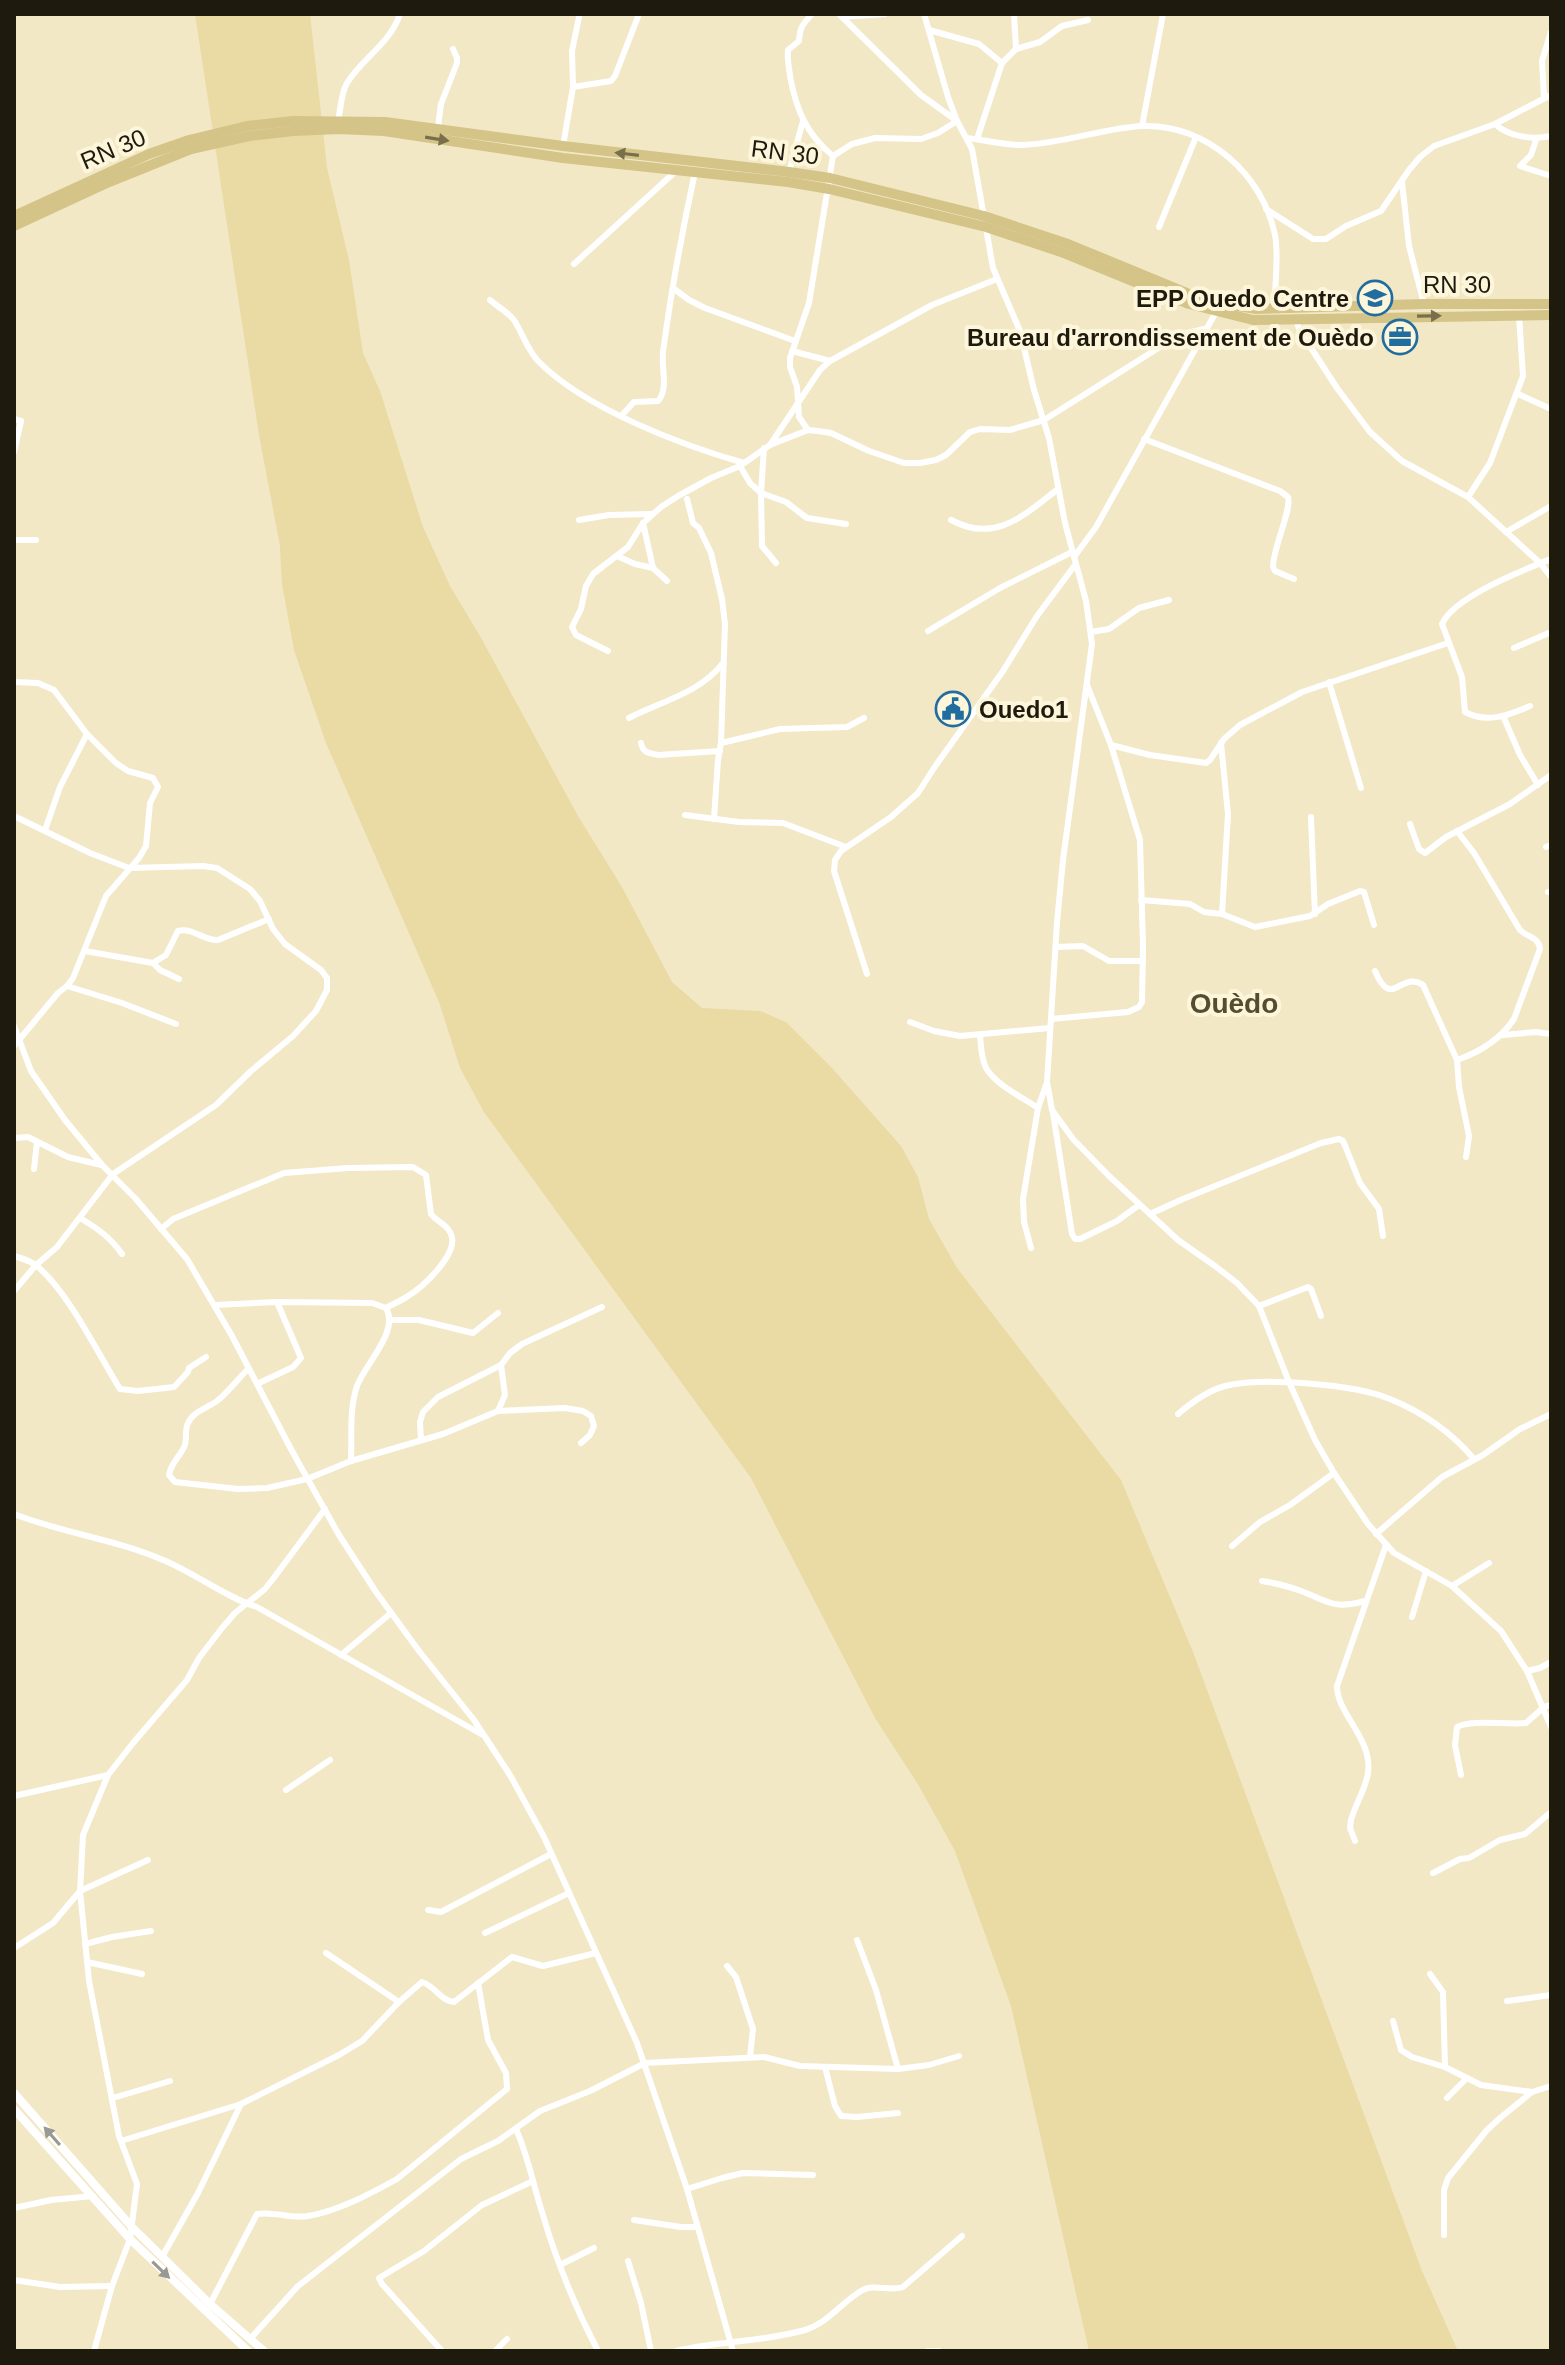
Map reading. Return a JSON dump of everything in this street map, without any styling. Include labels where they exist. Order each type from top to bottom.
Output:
[{"type":"main road","name":"RN 30","points":[[14,216],[149,154],[189,140],[247,126],[293,121],[385,122],[789,172],[1068,244],[1192,295],[1256,309],[1551,304]]},
{"type":"main road","name":"RN 30","points":[[14,226],[191,149],[249,136],[293,131],[384,131],[563,158],[829,184]]},
{"type":"main road","name":"RN 30","points":[[985,222],[1189,304],[1253,320],[1551,315]]},
{"type":"street","points":[[338,120],[345,85],[390,36],[400,14]]},
{"type":"street","points":[[573,87],[611,81],[639,14]]},
{"type":"street","points":[[812,14],[802,26],[799,41],[788,50],[787,58],[794,96],[803,121],[813,137],[833,156]]},
{"type":"street","points":[[840,15],[885,14]]},
{"type":"street","points":[[924,14],[957,121],[967,138],[976,169],[997,279],[1020,331],[1053,458],[1091,632],[1087,685],[1063,860],[1047,1082],[1072,1234],[1075,1239],[1080,1239],[1117,1221],[1139,1205]]},
{"type":"street","points":[[1014,14],[1016,49]]},
{"type":"street","points":[[1142,126],[1163,14]]},
{"type":"street","points":[[840,15],[921,95],[957,121]]},
{"type":"street","points":[[563,146],[573,87],[572,51],[579,17]]},
{"type":"street","points":[[977,139],[1002,63],[1016,49],[1040,42],[1062,26],[1088,20]]},
{"type":"street","points":[[929,30],[979,44],[1002,63]]},
{"type":"street","points":[[1266,209],[1288,225],[1320,240],[1381,211],[1420,157],[1434,146],[1495,124],[1547,97],[1542,61],[1551,32]]},
{"type":"street","points":[[438,127],[441,104],[457,63],[453,49]]},
{"type":"street","points":[[789,172],[803,121]]},
{"type":"street","points":[[808,430],[799,417],[797,387],[790,367],[792,351],[809,303],[833,156],[852,144],[875,138],[921,139],[957,121]]},
{"type":"street","points":[[1495,124],[1502,131],[1536,140],[1551,136]]},
{"type":"street","points":[[967,138],[1020,145],[1070,140],[1142,126],[1196,137],[1223,152],[1246,173],[1271,220],[1276,244],[1274,309]]},
{"type":"street","points":[[1159,227],[1196,137]]},
{"type":"street","points":[[1536,140],[1531,155],[1520,166],[1551,176]]},
{"type":"street","points":[[574,264],[676,171]]},
{"type":"street","points":[[622,415],[634,402],[653,402],[662,398],[663,358],[673,288],[695,172]]},
{"type":"street","points":[[1402,182],[1409,246],[1424,304]]},
{"type":"street","points":[[776,563],[762,546],[761,493],[767,447],[820,370],[830,361],[902,320],[997,279]]},
{"type":"street","points":[[673,288],[705,308],[795,341]]},
{"type":"street","points":[[490,300],[511,316],[539,362],[561,381],[601,406],[657,433],[742,464],[750,483],[761,493],[786,502],[807,518],[846,524]]},
{"type":"street","points":[[867,974],[834,871],[835,860],[846,847],[891,817],[918,793],[1003,671],[1096,527],[1216,312]]},
{"type":"street","points":[[1468,497],[1490,463],[1518,394],[1523,376],[1519,315]]},
{"type":"street","points":[[1296,320],[1337,388],[1370,432],[1402,461],[1468,497],[1540,563],[1551,577]]},
{"type":"street","points":[[608,651],[576,635],[572,627],[593,574],[628,547],[652,514],[678,496],[742,464],[767,447],[808,430],[831,433],[890,459],[920,463],[946,455],[970,432],[980,429],[1010,430],[1044,420],[1171,340],[1204,329]]},
{"type":"street","points":[[792,351],[830,361]]},
{"type":"street","points":[[1518,394],[1551,409]]},
{"type":"street","points":[[14,419],[21,421],[14,452]]},
{"type":"street","points":[[1144,439],[1280,491],[1288,497],[1290,508],[1281,525],[1272,563],[1275,571],[1294,579]]},
{"type":"street","points":[[687,499],[697,486]]},
{"type":"street","points":[[951,520],[963,526],[981,528],[1005,526],[1018,520],[1058,489]]},
{"type":"street","points":[[678,496],[687,499]]},
{"type":"street","points":[[687,499],[693,523],[699,528],[711,553],[725,624],[721,747],[714,819]]},
{"type":"street","points":[[1506,532],[1551,506]]},
{"type":"street","points":[[579,520],[609,515],[652,514]]},
{"type":"street","points":[[643,523],[653,568]]},
{"type":"street","points":[[14,540],[36,540]]},
{"type":"street","points":[[617,556],[653,568],[667,581]]},
{"type":"street","points":[[928,631],[1000,588],[1074,558]]},
{"type":"street","points":[[1530,706],[1504,718],[1473,716],[1465,712],[1462,677],[1442,624],[1453,611],[1482,590],[1551,559]]},
{"type":"street","points":[[1091,632],[1109,629],[1139,608],[1169,600]]},
{"type":"street","points":[[1514,648],[1551,632]]},
{"type":"street","points":[[1111,745],[1150,755],[1206,763],[1221,743],[1247,721],[1302,692],[1448,643]]},
{"type":"street","points":[[629,718],[700,686],[723,663]]},
{"type":"street","points":[[14,682],[38,683],[54,690],[87,734],[116,763],[128,771],[153,778],[158,787],[150,803],[146,846],[106,896],[85,951],[67,986],[16,1042]]},
{"type":"street","points":[[1329,682],[1361,788]]},
{"type":"street","points":[[1051,1019],[1128,1012],[1142,1002],[1140,840],[1111,745],[1087,685]]},
{"type":"street","points":[[641,743],[647,753],[658,755],[721,747],[780,729],[847,727],[864,718]]},
{"type":"street","points":[[1504,718],[1520,755],[1538,785]]},
{"type":"street","points":[[45,830],[60,787],[87,734]]},
{"type":"street","points":[[1221,743],[1228,814],[1222,914]]},
{"type":"street","points":[[1410,824],[1422,853],[1429,852],[1446,837],[1510,804],[1551,775]]},
{"type":"street","points":[[685,815],[739,822],[783,823],[846,847]]},
{"type":"street","points":[[14,816],[90,853],[129,868],[217,868],[250,889],[285,944],[321,970],[327,978],[327,990],[316,1011],[293,1036],[216,1105],[113,1174],[57,1247],[36,1265],[14,1291]]},
{"type":"street","points":[[1311,817],[1315,914]]},
{"type":"street","points":[[1457,831],[1474,853],[1520,930],[1540,943],[1514,1019],[1503,1035],[1457,1060]]},
{"type":"street","points":[[1141,900],[1178,901],[1255,927],[1315,914],[1349,894],[1364,892],[1374,925]]},
{"type":"street","points":[[153,963],[166,955],[178,931],[190,931],[210,941],[218,940],[269,919]]},
{"type":"street","points":[[1056,947],[1083,946],[1109,961],[1143,961]]},
{"type":"street","points":[[85,951],[153,963],[179,979]]},
{"type":"street","points":[[1375,971],[1385,989],[1390,990],[1411,981],[1423,985],[1457,1060],[1469,1136],[1466,1157]]},
{"type":"street","points":[[67,986],[176,1024]]},
{"type":"street","points":[[910,1022],[960,1036],[1050,1028]]},
{"type":"street","points":[[14,1026],[16,1042],[31,1071],[65,1120],[187,1259],[339,1535],[391,1613],[485,1736],[510,1775],[551,1854],[645,2063],[687,2189],[733,2351]]},
{"type":"street","points":[[1503,1035],[1551,1034]]},
{"type":"street","points":[[980,1035],[982,1056],[993,1076],[1038,1108]]},
{"type":"street","points":[[1031,1248],[1024,1222],[1023,1199],[1038,1108],[1047,1082]]},
{"type":"street","points":[[1052,1110],[1073,1139],[1139,1205],[1178,1240],[1237,1283],[1259,1306],[1315,1440],[1376,1534],[1394,1553],[1452,1586],[1501,1631],[1547,1706],[1551,1727]]},
{"type":"street","points":[[14,1138],[28,1137],[68,1157],[103,1166]]},
{"type":"street","points":[[1150,1214],[1321,1143],[1339,1139],[1343,1141],[1360,1183],[1379,1209],[1383,1236]]},
{"type":"street","points":[[34,1169],[37,1142]]},
{"type":"street","points":[[161,1229],[173,1219],[284,1173],[413,1167],[426,1175],[431,1214],[449,1230],[452,1244],[442,1265],[422,1287],[386,1308]]},
{"type":"street","points":[[80,1218],[106,1235],[122,1254]]},
{"type":"street","points":[[14,1256],[36,1265],[77,1317],[120,1389],[138,1391],[174,1387],[189,1368],[206,1357]]},
{"type":"street","points":[[1259,1306],[1308,1287],[1321,1316]]},
{"type":"street","points":[[257,1384],[293,1367],[301,1358],[277,1302]]},
{"type":"street","points":[[215,1305],[372,1303],[386,1308],[390,1320],[382,1343],[358,1384],[354,1401],[351,1461]]},
{"type":"street","points":[[421,1440],[420,1422],[427,1406],[438,1397],[501,1365],[522,1344],[602,1307]]},
{"type":"street","points":[[390,1320],[419,1320],[473,1333],[498,1313]]},
{"type":"street","points":[[498,1411],[505,1395],[501,1365]]},
{"type":"street","points":[[248,1369],[216,1402],[198,1411],[189,1420],[187,1440],[171,1466],[169,1475],[175,1482],[238,1489],[267,1488],[307,1479],[351,1461],[443,1434],[498,1411],[517,1409],[565,1408],[583,1411],[591,1416],[594,1426],[581,1443]]},
{"type":"street","points":[[1178,1414],[1200,1397],[1227,1386],[1289,1382],[1326,1385],[1387,1397],[1444,1430],[1474,1459]]},
{"type":"street","points":[[505,1395],[517,1409]]},
{"type":"street","points":[[1376,1534],[1442,1477],[1520,1429],[1551,1414]]},
{"type":"street","points":[[1232,1546],[1260,1522],[1334,1473]]},
{"type":"street","points":[[94,2351],[112,2286],[130,2239],[137,2184],[121,2141],[87,1962],[80,1891],[83,1835],[108,1775],[187,1680],[222,1628],[265,1589],[325,1509]]},
{"type":"street","points":[[14,1514],[161,1559],[257,1607],[485,1736]]},
{"type":"street","points":[[1355,1841],[1350,1828],[1351,1820],[1369,1770],[1356,1726],[1340,1704],[1337,1686],[1386,1545]]},
{"type":"street","points":[[1452,1586],[1489,1563]]},
{"type":"street","points":[[1412,1617],[1426,1571]]},
{"type":"street","points":[[1262,1581],[1287,1586],[1323,1602],[1338,1605],[1365,1601]]},
{"type":"street","points":[[341,1655],[391,1613]]},
{"type":"street","points":[[1527,1671],[1551,1662]]},
{"type":"street","points":[[1461,1775],[1455,1745],[1457,1727],[1474,1722],[1497,1725],[1526,1723],[1547,1706]]},
{"type":"street","points":[[286,1790],[330,1760]]},
{"type":"street","points":[[14,1796],[108,1775]]},
{"type":"street","points":[[1433,1873],[1460,1859],[1469,1858],[1500,1840],[1525,1834],[1551,1812]]},
{"type":"street","points":[[428,1910],[441,1912],[551,1854]]},
{"type":"street","points":[[14,1948],[53,1923],[80,1891],[148,1860]]},
{"type":"street","points":[[485,1933],[569,1893]]},
{"type":"street","points":[[85,1944],[151,1931]]},
{"type":"street","points":[[857,1940],[876,1990],[898,2069]]},
{"type":"street","points":[[326,1953],[399,2002]]},
{"type":"street","points":[[121,2141],[241,2104],[362,2041],[422,1982],[454,2002],[512,1957],[543,1966],[596,1953]]},
{"type":"street","points":[[87,1962],[142,1974]]},
{"type":"street","points":[[727,1966],[736,1977],[753,2029],[750,2057]]},
{"type":"street","points":[[1430,1974],[1443,1992],[1445,2067]]},
{"type":"street","points":[[210,2304],[257,2214],[310,2216],[340,2207],[386,2185],[507,2089],[506,2073],[488,2040],[478,1983]]},
{"type":"street","points":[[1507,2001],[1551,1995]]},
{"type":"street","points":[[1393,2021],[1399,2044],[1406,2055],[1445,2067],[1481,2085],[1532,2092]]},
{"type":"street","points":[[250,2339],[298,2286],[461,2159],[498,2141],[540,2111],[590,2091],[645,2063],[764,2057],[791,2065],[898,2069],[929,2065],[959,2056]]},
{"type":"street","points":[[825,2067],[835,2106],[841,2116],[898,2113]]},
{"type":"street","points":[[1447,2098],[1467,2078]]},
{"type":"street","points":[[113,2098],[170,2081]]},
{"type":"street","points":[[1444,2235],[1444,2190],[1448,2178],[1487,2130],[1532,2092],[1551,2086]]},
{"type":"street","points":[[14,2093],[131,2226],[210,2304],[264,2351]]},
{"type":"street","points":[[162,2257],[198,2193],[241,2104]]},
{"type":"street","points":[[14,2109],[130,2239],[248,2351]]},
{"type":"street","points":[[516,2129],[560,2265],[578,2313],[598,2351]]},
{"type":"street","points":[[687,2189],[743,2173],[813,2175]]},
{"type":"street","points":[[442,2351],[379,2278],[424,2251],[482,2205],[533,2181]]},
{"type":"street","points":[[14,2208],[66,2197],[93,2196]]},
{"type":"street","points":[[634,2220],[697,2227]]},
{"type":"street","points":[[676,2351],[810,2329],[836,2313],[861,2291],[877,2287],[903,2287],[962,2236]]},
{"type":"street","points":[[560,2265],[594,2248]]},
{"type":"street","points":[[628,2261],[651,2351]]},
{"type":"street","points":[[14,2280],[60,2287],[112,2286]]},
{"type":"street","points":[[495,2351],[507,2339]]},
{"type":"street","points":[[928,2351],[939,2351]]},
{"type":"shaded area","points":[[195,14],[310,14],[327,168],[349,260],[363,353],[380,391],[423,527],[450,586],[578,816],[622,887],[672,982],[702,1008],[760,1011],[786,1022],[831,1067],[901,1146],[918,1177],[929,1219],[957,1268],[1121,1480],[1193,1652],[1422,2271],[1458,2351],[1089,2351],[1011,2006],[955,1851],[919,1786],[875,1718],[751,1478],[484,1112],[460,1068],[439,1002],[326,743],[294,650],[282,584],[280,546],[259,435]]},
{"type":"place","name":"EPP Ouedo Centre","points":[[1375,298]]},
{"type":"place","name":"Bureau d'arrondissement de Ouèdo","points":[[1400,337]]},
{"type":"place","name":"Ouedo1","points":[[953,709]]},
{"type":"district","name":"Ouèdo","points":[[1234,1003]]}]
